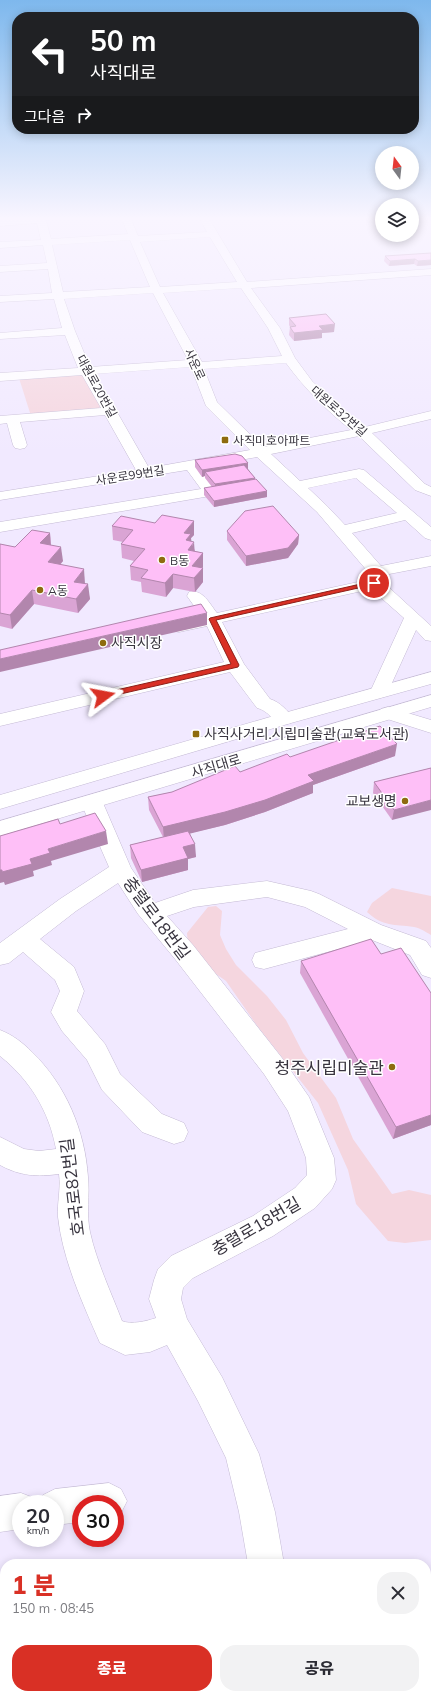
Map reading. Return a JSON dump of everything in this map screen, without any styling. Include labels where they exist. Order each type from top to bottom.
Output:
[{"type":"street","points":[[0,302],[55,296]]},
{"type":"street","name":"대원로20번길","points":[[58,296],[69,331],[86,371],[111,411],[145,473]]},
{"type":"street","name":"사운로","points":[[159,296],[197,364],[211,403],[261,453],[322,509],[341,531],[375,577],[431,636]]},
{"type":"street","name":"대원로32번길","points":[[252,296],[274,328],[288,359],[313,390],[334,410],[363,432],[427,487]]},
{"type":"street","points":[[0,336],[69,331]]},
{"type":"street","points":[[0,377],[288,359]]},
{"type":"street","points":[[20,445],[6,420],[111,411]]},
{"type":"street","name":"사운로99번길","points":[[0,496],[261,453],[363,432],[431,415]]},
{"type":"street","points":[[0,527],[211,492],[191,465]]},
{"type":"street","points":[[298,486],[359,473],[431,535]]},
{"type":"street","points":[[341,531],[408,516]]},
{"type":"street","points":[[167,629],[212,619],[431,561]]},
{"type":"street","points":[[195,596],[212,619],[235,665],[264,704],[270,705],[284,719]]},
{"type":"street","points":[[379,692],[414,617],[431,621]]},
{"type":"street","points":[[0,720],[235,665]]},
{"type":"street","name":"사직대로","points":[[0,802],[284,719],[431,678]]},
{"type":"street","name":"사직대로","points":[[0,829],[92,803],[431,701]]},
{"type":"street","points":[[388,714],[431,727]]},
{"type":"street","name":"충렬로18번길","points":[[92,803],[121,870],[150,913],[184,952],[273,1066],[299,1105],[320,1158],[322,1180],[305,1198],[263,1226],[182,1267],[170,1280],[166,1299],[174,1326],[210,1389],[242,1454],[257,1512],[265,1559]]},
{"type":"street","points":[[0,956],[23,938],[121,870]]},
{"type":"street","points":[[150,913],[193,899],[267,889],[311,900],[373,931],[418,948],[431,968]]},
{"type":"street","points":[[264,960],[373,931]]},
{"type":"street","points":[[23,938],[65,974],[72,991],[64,1012],[71,1024],[96,1052],[111,1082],[152,1123],[174,1132]]},
{"type":"street","name":"호국로82번길","points":[[0,1041],[18,1054],[36,1074],[55,1100],[67,1133],[74,1177],[73,1216],[79,1246],[111,1332],[125,1339],[150,1336],[174,1326]]},
{"type":"street","points":[[0,1150],[18,1161],[39,1164],[71,1160]]},
{"type":"street","points":[[0,1514],[12,1512]]},
{"type":"shaded area","points":[[77,374],[84,376],[102,405],[97,410],[31,416],[19,378]]},
{"type":"shaded area","points":[[392,888],[431,896],[431,935],[416,928],[384,923],[367,912],[372,903]]},
{"type":"shaded area","points":[[216,906],[222,911],[220,935],[226,949],[236,965],[267,996],[286,1020],[303,1053],[336,1098],[353,1139],[392,1194],[409,1190],[431,1195],[431,1240],[405,1243],[388,1241],[356,1204],[348,1170],[318,1103],[258,1027],[226,981],[199,962],[188,946],[187,933],[208,907]]},
{"type":"building","points":[[326,314],[335,324],[319,326],[323,330],[294,333],[290,327],[296,326],[289,318]]},
{"type":"building","points":[[235,454],[242,456],[248,463],[202,470],[195,460]]},
{"type":"building","points":[[244,465],[255,478],[215,484],[205,472]]},
{"type":"building","points":[[256,479],[267,491],[214,501],[204,488]]},
{"type":"building","points":[[273,506],[299,535],[288,548],[246,556],[227,531],[245,511]]},
{"type":"building","name":"B동","points":[[162,515],[194,521],[184,533],[191,534],[186,540],[194,542],[188,550],[203,553],[192,566],[203,568],[194,578],[173,574],[165,583],[141,578],[148,570],[130,566],[145,549],[121,544],[133,530],[112,526],[121,516],[155,523]]},
{"type":"building","name":"A동","points":[[32,530],[50,533],[40,543],[61,547],[48,562],[84,569],[74,582],[88,584],[76,599],[32,590],[10,615],[0,613],[0,544],[15,547]]},
{"type":"building","points":[[201,604],[207,613],[0,659],[0,650]]},
{"type":"building","points":[[380,726],[397,744],[308,775],[314,781],[265,800],[225,812],[163,827],[148,797],[172,792],[235,766],[240,772],[287,754],[290,757]]},
{"type":"building","name":"교보생명","points":[[431,768],[431,800],[394,810],[374,782]]},
{"type":"building","points":[[95,813],[106,831],[48,849],[50,853],[30,859],[32,864],[2,872],[2,870],[0,870],[0,836],[58,819],[60,824]]},
{"type":"building","points":[[188,831],[195,844],[183,847],[188,858],[141,870],[130,845]]},
{"type":"building","name":"청주시립미술관","points":[[371,939],[381,954],[401,948],[431,993],[431,1115],[396,1127],[301,961]]},
{"type":"place","name":"사직미호아파트","points":[[225,440]]},
{"type":"place","name":"B동","points":[[162,560]]},
{"type":"place","name":"A동","points":[[40,590]]},
{"type":"place","name":"사직시장","points":[[103,643]]},
{"type":"place","name":"사직사거리.시립미술관(교육도서관)","points":[[196,734]]},
{"type":"place","name":"교보생명","points":[[405,801]]},
{"type":"place","name":"청주시립미술관","points":[[392,1067]]},
{"type":"route","points":[[103,696],[235,665],[212,619],[374,583]]}]
